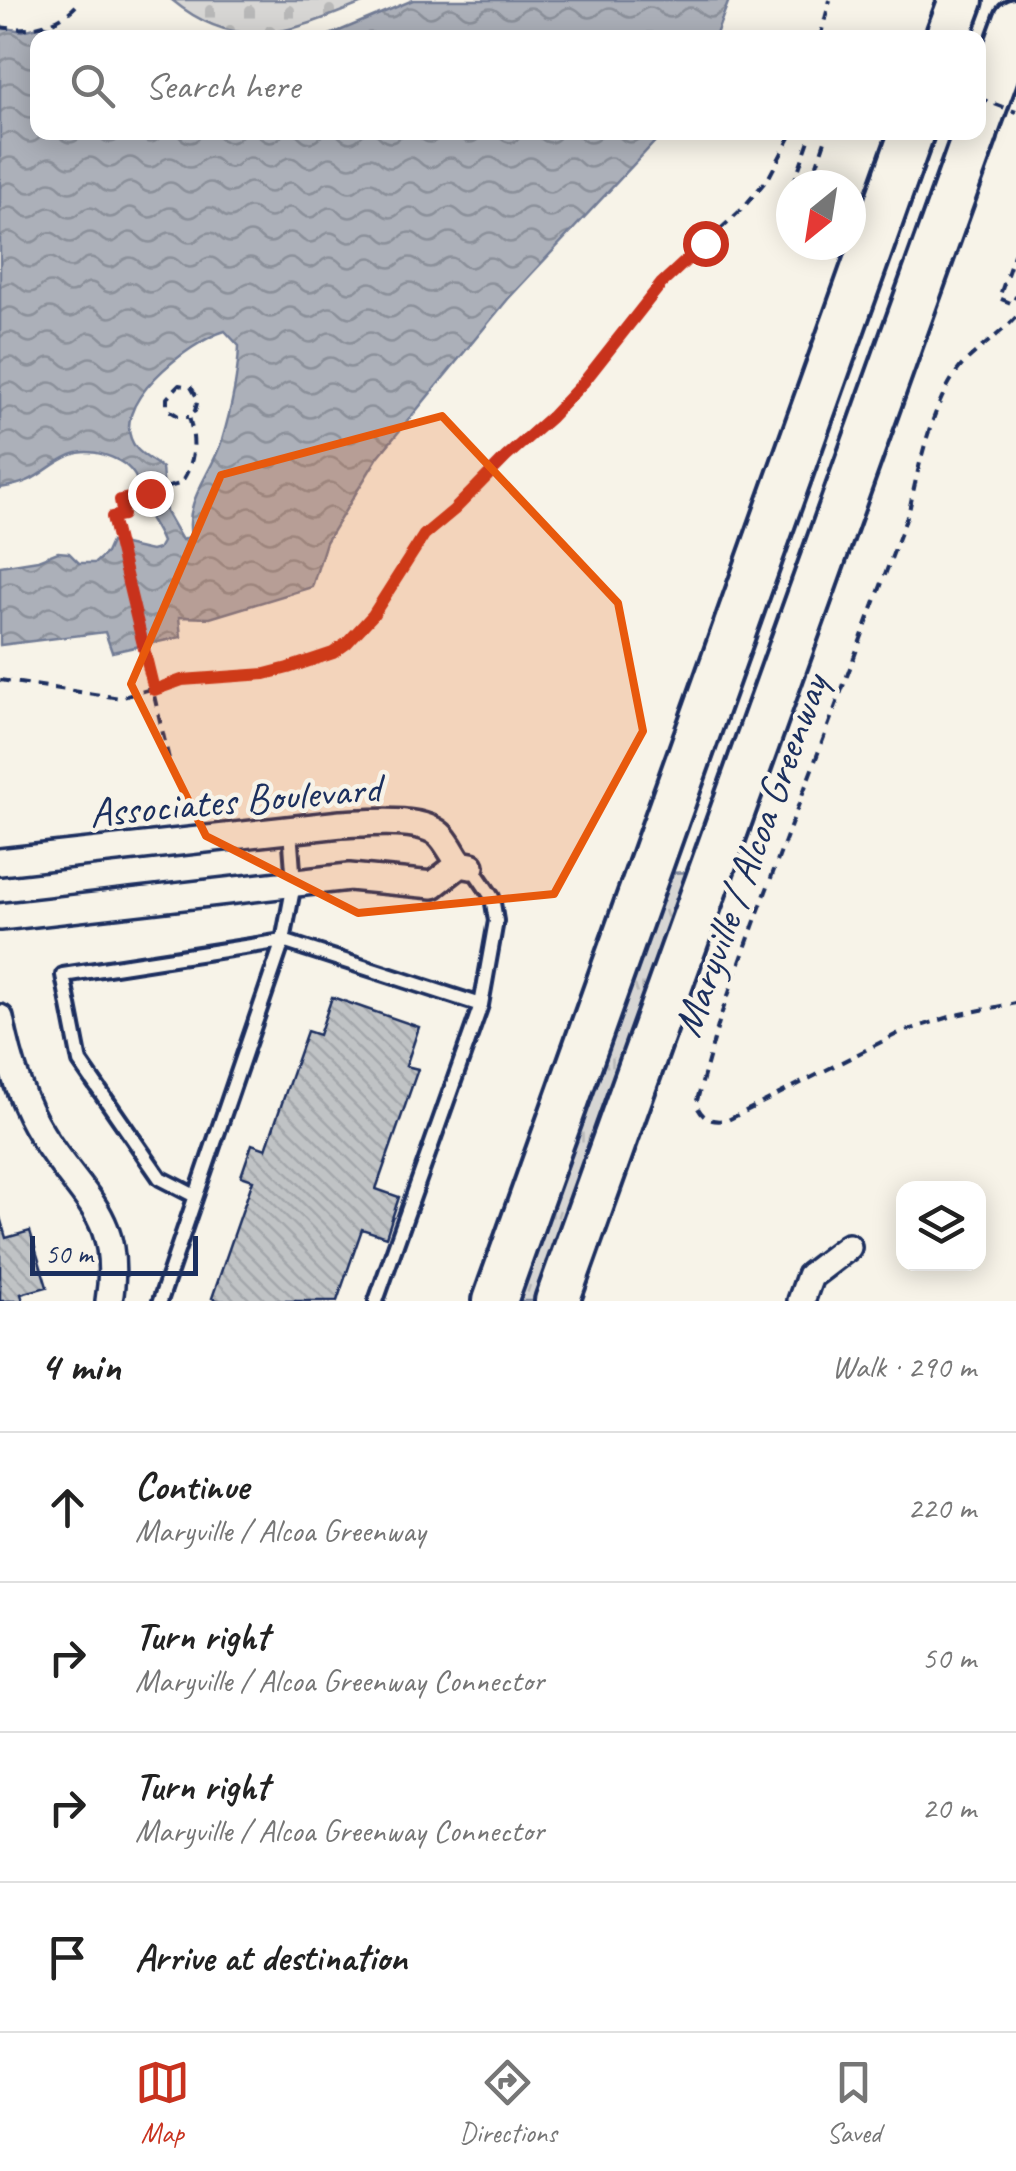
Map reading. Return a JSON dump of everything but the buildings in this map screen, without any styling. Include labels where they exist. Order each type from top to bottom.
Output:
[{"type":"highway","points":[[950,30],[961,0]]},
{"type":"highway","points":[[986,103],[1016,21]]},
{"type":"highway","points":[[495,1301],[909,140]]},
{"type":"highway","points":[[557,1301],[973,140]]},
{"type":"street","name":"Associates Boulevard","points":[[0,862],[393,822],[426,827],[440,834],[465,865],[434,884],[348,877],[0,917]]},
{"type":"street","points":[[0,1018],[20,1093],[41,1134],[101,1214],[112,1253],[109,1301]]},
{"type":"street","points":[[801,1301],[810,1276],[848,1247]]},
{"type":"lane","points":[[160,1301],[283,941],[294,884],[290,830]]},
{"type":"lane","points":[[376,1301],[481,1005],[496,920],[492,897],[465,865]]},
{"type":"lane","points":[[195,1196],[160,1178],[80,1062],[63,974],[283,941],[481,1005]]},
{"type":"path","points":[[0,27],[23,31],[46,25],[74,9],[81,0]]},
{"type":"path","points":[[822,30],[830,0]]},
{"type":"path","points":[[986,101],[1016,112]]},
{"type":"path","points":[[0,680],[120,698],[182,680],[265,674],[333,653],[373,615],[424,535],[567,400],[661,284],[742,210],[769,177],[789,140]]},
{"type":"path","points":[[798,170],[809,140]]},
{"type":"path","points":[[815,170],[825,140]]},
{"type":"path","points":[[1016,249],[998,298],[1014,304],[1016,296]]},
{"type":"path","name":"Maryville / Alcoa Greenway","points":[[1016,317],[964,363],[932,423],[909,512],[756,918],[696,1104],[708,1120],[728,1120],[900,1033],[1016,1002]]},
{"type":"path","points":[[179,385],[191,386],[197,394],[196,410],[189,417],[180,417],[168,408],[167,398],[179,385]]},
{"type":"path","points":[[173,776],[112,517],[123,515],[120,500],[180,484],[195,444],[189,417]]},
{"type":"highlighted area","points":[[442,416],[618,603],[643,731],[554,894],[358,913],[206,836],[131,684],[221,475]]},
{"type":"green space","points":[[172,0],[370,0],[284,30],[228,30],[198,18]]},
{"type":"green space","points":[[696,872],[542,1301],[512,1301],[664,873]]},
{"type":"water","points":[[413,0],[729,0],[718,30],[342,30]]},
{"type":"water","points":[[46,25],[64,30],[30,30],[30,140],[656,140],[508,299],[378,457],[326,542],[312,587],[210,618],[179,617],[181,637],[112,652],[105,632],[0,645],[0,566],[38,560],[58,552],[69,553],[79,563],[95,563],[111,542],[151,551],[162,542],[141,503],[135,476],[106,455],[71,455],[32,479],[0,488],[0,27],[23,31]],"holes":[[[225,331],[239,346],[222,440],[191,511],[191,536],[182,540],[166,512],[162,468],[137,449],[129,432],[131,414],[155,378],[210,337]]]},
{"type":"route","points":[[150,493],[120,500],[123,515],[112,517],[154,690],[182,680],[265,674],[333,653],[362,630],[424,535],[551,417],[661,284],[705,243]]}]
